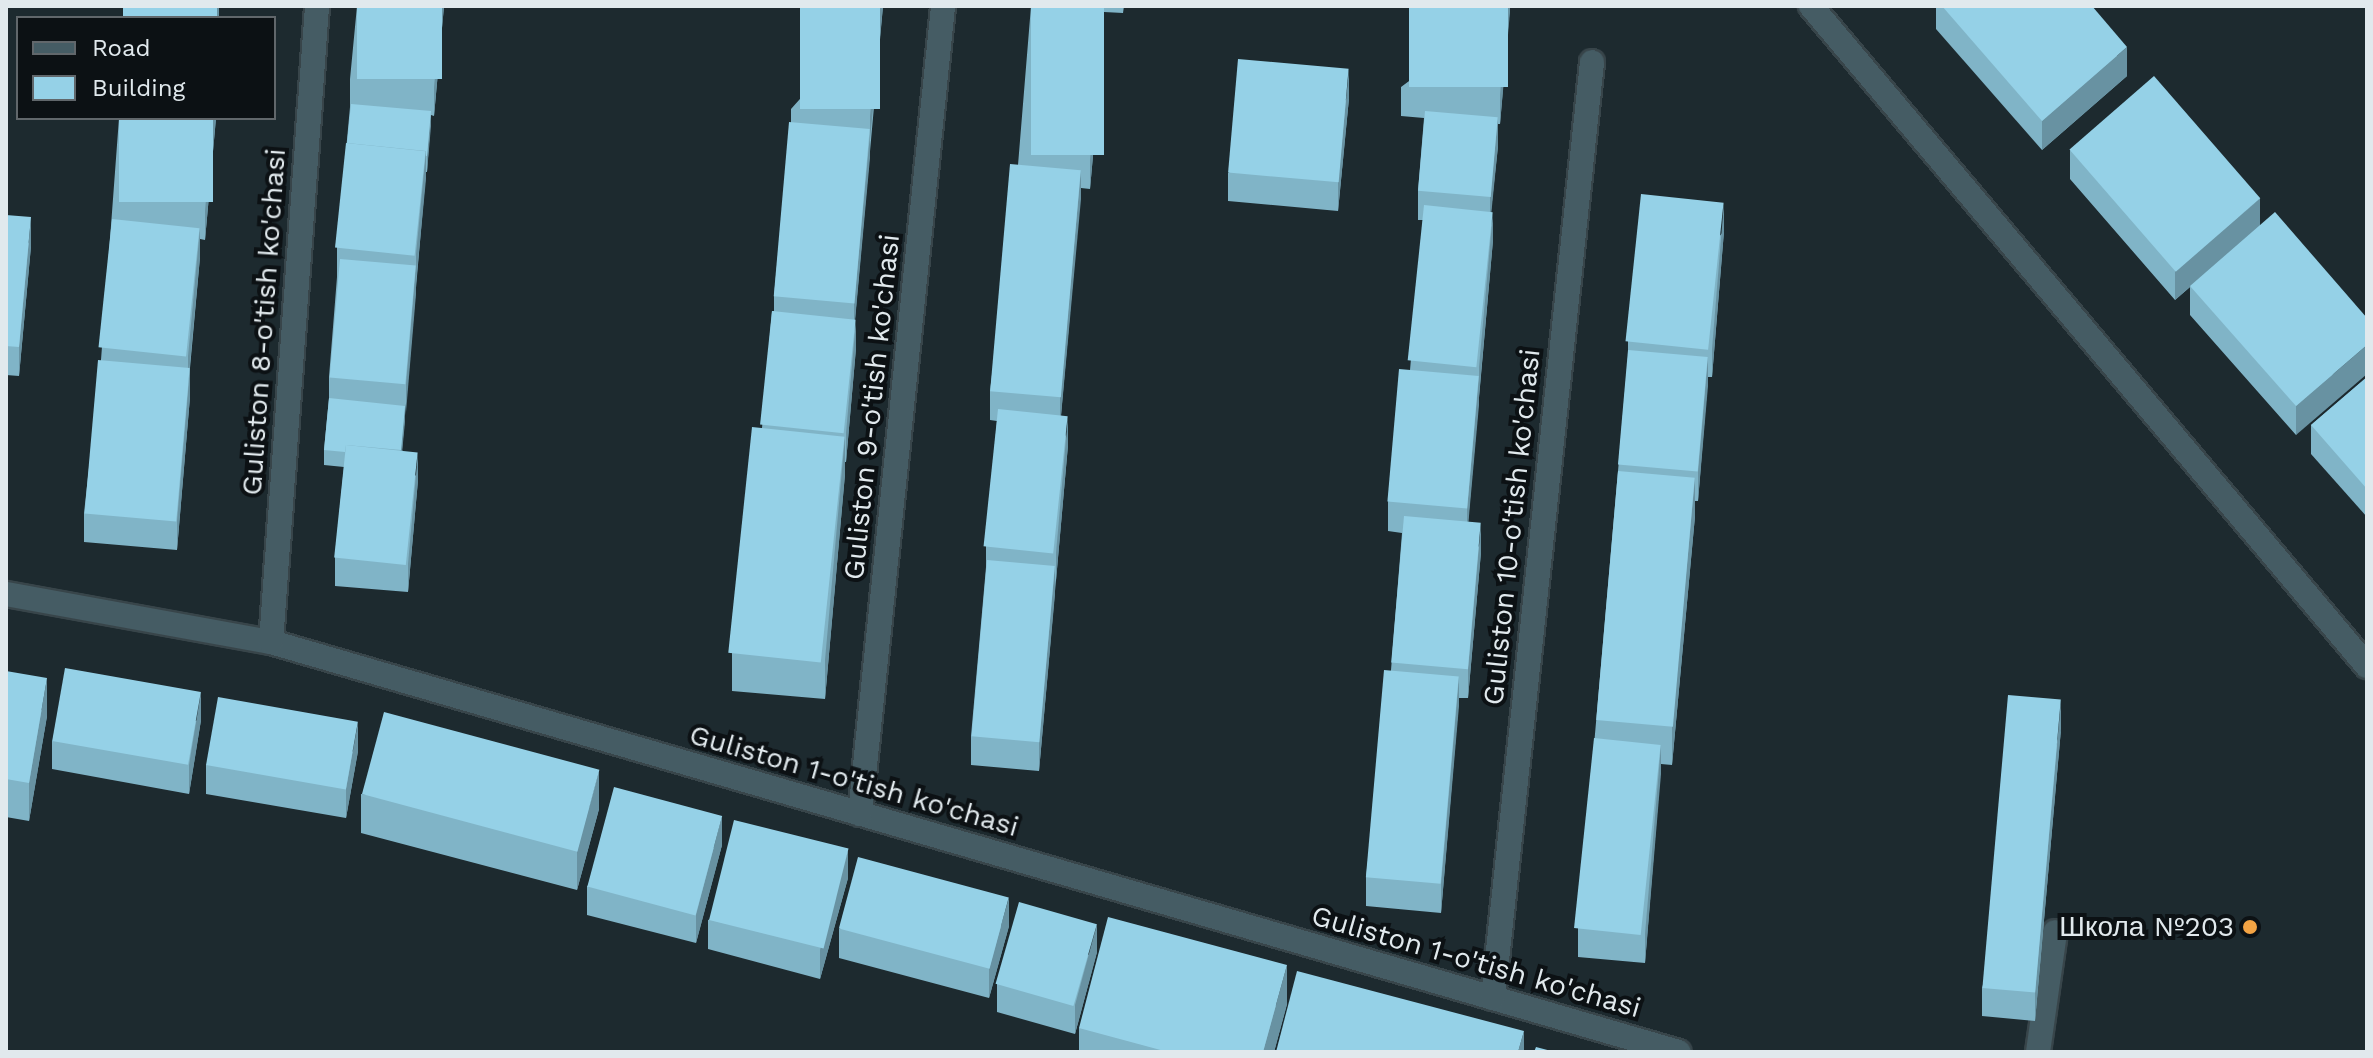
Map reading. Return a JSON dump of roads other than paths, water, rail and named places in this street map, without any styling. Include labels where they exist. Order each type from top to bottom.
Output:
[{"type":"street","name":"Guliston 8-o'tish ko'chasi","points":[[271,642],[317,6]]},
{"type":"street","name":"Guliston 9-o'tish ko'chasi","points":[[860,814],[943,6]]},
{"type":"street","points":[[1811,6],[2367,666]]},
{"type":"street","name":"Guliston 10-o'tish ko'chasi","points":[[1493,998],[1592,62]]},
{"type":"street","name":"Guliston 1-o'tish ko'chasi","points":[[6,594],[271,642],[1679,1052]]},
{"type":"street","points":[[2038,1052],[2055,932]]},
{"type":"place","name":"Школа №203","points":[[2250,927]]}]
